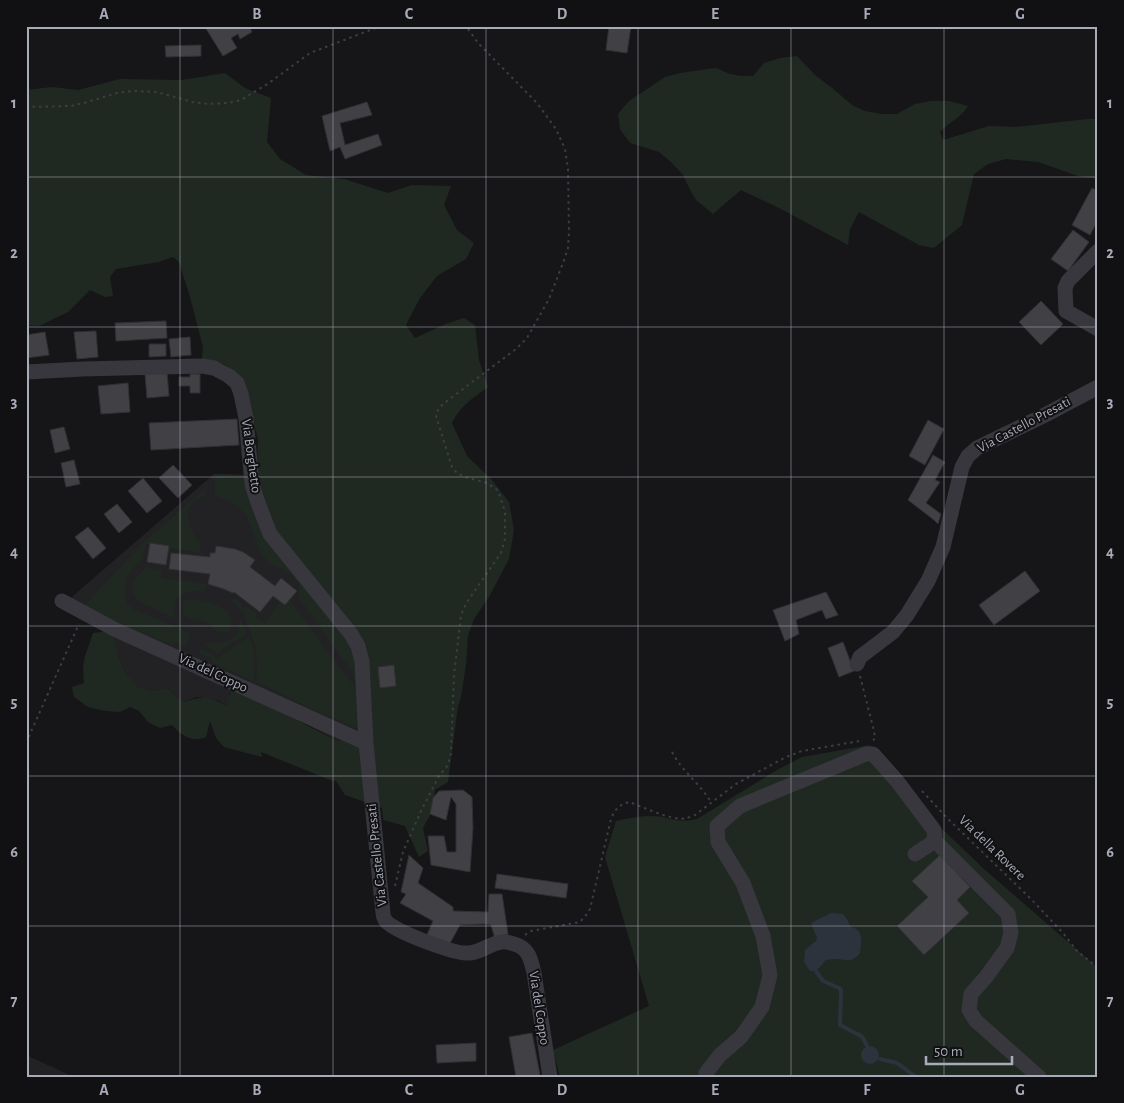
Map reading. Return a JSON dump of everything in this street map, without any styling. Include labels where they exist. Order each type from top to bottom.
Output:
[{"type":"street","points":[[1098,251],[1068,281],[1065,288],[1066,310],[1098,329]]},
{"type":"street","name":"Via Borghetto","points":[[26,372],[202,366],[221,371],[237,383],[246,418],[252,484],[270,534],[351,634],[358,646],[362,662],[366,743]]},
{"type":"street","name":"Via Castello Presati","points":[[858,664],[860,657],[893,632],[907,615],[928,581],[943,546],[962,467],[968,456],[977,448],[1098,387]]},
{"type":"street","name":"Via del Coppo","points":[[62,601],[114,629],[366,743]]},
{"type":"street","name":"Via Castello Presati","points":[[366,743],[385,920],[413,936],[458,953],[471,953],[503,942],[518,945]]},
{"type":"street","points":[[706,1077],[706,1073],[720,1055],[741,1037],[762,1008],[770,975],[763,936],[743,884],[718,842],[717,826],[740,806],[866,754],[873,754],[897,781],[934,830],[935,840],[1008,914],[1011,933],[1007,948],[986,977],[970,994],[969,1010],[976,1021],[1039,1077]]},
{"type":"street","points":[[915,854],[935,840]]},
{"type":"street","name":"Via del Coppo","points":[[518,945],[529,954],[534,973],[550,1077]]},
{"type":"path","points":[[26,106],[70,106],[117,93],[133,91],[157,92],[200,103],[228,103],[240,100],[269,83],[310,54],[381,26]]},
{"type":"path","points":[[393,890],[403,852],[439,776],[448,765],[451,753],[454,675],[461,614],[500,553],[505,539],[505,512],[497,490],[487,483],[460,475],[452,467],[436,416],[437,412],[444,404],[516,349],[527,338],[548,299],[563,263],[570,233],[568,169],[565,149],[556,129],[537,103],[478,44],[466,26]]},
{"type":"path","points":[[26,743],[84,613]]},
{"type":"path","points":[[858,664],[874,731],[875,739],[869,740]]},
{"type":"path","points":[[518,945],[523,937],[531,931],[580,922],[587,914],[590,909],[611,819],[618,807],[629,802],[666,816],[680,819],[688,818],[736,784],[786,757],[802,751],[860,741]]},
{"type":"path","points":[[672,752],[677,762],[704,791],[711,802]]},
{"type":"path","name":"Via della Rovere","points":[[921,789],[948,819],[1064,933],[1077,952],[1098,968]]},
{"type":"shaded area","points":[[797,56],[816,76],[852,105],[865,111],[897,114],[915,104],[931,101],[949,101],[968,106],[962,114],[940,132],[943,140],[989,126],[1016,127],[1098,119],[1098,179],[1078,176],[1038,162],[1006,159],[988,164],[974,174],[962,225],[934,248],[919,245],[859,212],[850,229],[848,245],[741,190],[713,214],[696,200],[683,175],[671,162],[659,152],[630,143],[620,129],[618,114],[629,101],[665,77],[716,68],[730,74],[753,76],[764,63],[780,58]]},
{"type":"shaded area","points":[[225,73],[245,88],[271,98],[267,142],[280,159],[306,175],[344,179],[388,193],[412,185],[451,186],[444,205],[457,230],[474,243],[466,259],[437,276],[420,298],[406,325],[415,338],[464,318],[475,325],[479,360],[488,387],[463,407],[452,423],[467,456],[491,479],[509,502],[514,530],[509,559],[489,597],[474,619],[468,636],[466,665],[458,706],[448,782],[435,790],[432,811],[423,828],[428,851],[419,857],[405,826],[383,820],[382,808],[345,795],[336,781],[261,752],[262,757],[224,747],[216,738],[210,721],[206,737],[196,739],[183,735],[172,725],[160,728],[148,722],[139,711],[130,707],[120,712],[105,711],[88,707],[74,697],[72,687],[84,683],[83,667],[93,633],[108,631],[113,634],[125,672],[138,687],[152,691],[168,688],[176,697],[185,702],[206,698],[216,700],[226,706],[232,686],[337,741],[357,732],[357,728],[314,710],[256,681],[256,648],[242,611],[231,600],[234,598],[243,604],[241,607],[244,609],[246,607],[256,613],[256,617],[265,623],[280,601],[285,605],[290,600],[355,686],[353,672],[299,598],[299,584],[293,576],[271,565],[261,554],[246,515],[230,502],[215,496],[214,474],[246,475],[257,467],[258,440],[239,375],[224,364],[202,360],[203,347],[179,262],[173,257],[159,262],[116,269],[110,277],[113,296],[105,297],[90,290],[68,312],[39,326],[26,325],[26,90],[52,87],[78,90],[120,79],[182,80]]},
{"type":"shaded area","points":[[214,474],[246,475],[352,657],[357,709],[357,732],[337,741],[301,721],[229,693],[230,698],[226,706],[218,700],[196,697],[185,702],[176,698],[168,688],[152,691],[137,687],[125,672],[113,634],[64,607],[74,595]]},
{"type":"shaded area","points":[[204,490],[205,496],[193,503],[188,512],[191,529],[200,544],[200,553],[146,544],[142,560],[133,568],[126,580],[124,594],[127,603],[135,610],[187,631],[190,635],[186,646],[175,643],[172,645],[88,611],[86,603],[146,540]]},
{"type":"shaded area","points":[[147,567],[161,570],[161,578],[205,584],[205,591],[180,595],[175,604],[175,619],[137,600],[134,595],[134,582]]},
{"type":"shaded area","points":[[194,599],[219,606],[229,614],[231,626],[228,631],[221,633],[207,623],[185,616],[182,605],[186,600]]},
{"type":"shaded area","points":[[240,618],[247,634],[217,654],[203,643],[224,642],[234,637],[237,633]]},
{"type":"shaded area","points":[[249,637],[254,649],[254,681],[212,663],[212,659],[198,652],[201,648],[217,658]]},
{"type":"shaded area","points":[[870,745],[938,825],[984,869],[1098,968],[1098,1077],[560,1077],[553,1050],[649,1006],[605,857],[616,821],[648,816],[680,821],[697,819],[777,770],[802,757]]},
{"type":"shaded area","points":[[831,913],[843,914],[850,926],[860,933],[860,953],[851,960],[826,960],[817,969],[810,971],[804,962],[805,950],[817,938],[811,923]]},
{"type":"shaded area","points":[[866,1046],[874,1046],[879,1051],[877,1062],[866,1064],[861,1059],[861,1051]]},
{"type":"shaded area","points":[[26,1055],[74,1077],[26,1077]]},
{"type":"building","points":[[249,26],[252,32],[240,39],[238,34],[231,38],[237,48],[223,56],[205,27]]},
{"type":"building","points":[[609,26],[631,26],[627,53],[606,50]]},
{"type":"building","points":[[201,45],[201,56],[166,57],[165,46]]},
{"type":"building","points":[[367,102],[372,115],[340,123],[345,145],[378,134],[382,145],[345,159],[340,147],[330,151],[322,116]]},
{"type":"building","points":[[1092,188],[1098,191],[1098,220],[1090,235],[1072,225]]},
{"type":"building","points":[[1073,230],[1089,242],[1068,271],[1051,259]]},
{"type":"building","points":[[1041,301],[1063,324],[1041,345],[1019,322]]},
{"type":"building","points":[[166,321],[167,338],[116,341],[115,323]]},
{"type":"building","points":[[96,331],[98,357],[77,359],[74,332]]},
{"type":"building","points":[[45,332],[49,355],[26,358],[26,335]]},
{"type":"building","points":[[190,337],[191,355],[171,357],[169,339]]},
{"type":"building","points":[[149,344],[166,344],[166,356],[149,357]]},
{"type":"building","points":[[167,372],[169,396],[147,398],[145,374]]},
{"type":"building","points":[[190,374],[200,374],[200,393],[190,393],[190,386],[179,386],[179,377],[190,377]]},
{"type":"building","points":[[128,383],[130,412],[101,414],[98,386]]},
{"type":"building","points":[[237,419],[239,445],[151,450],[149,423]]},
{"type":"building","points":[[928,420],[944,429],[925,465],[909,456]]},
{"type":"building","points":[[64,427],[70,449],[55,453],[50,430]]},
{"type":"building","points":[[933,455],[945,462],[935,480],[940,482],[926,503],[941,514],[938,524],[908,500]]},
{"type":"building","points":[[74,460],[80,484],[66,487],[61,463]]},
{"type":"building","points":[[173,465],[192,485],[178,498],[159,478]]},
{"type":"building","points":[[143,478],[162,501],[147,513],[128,491]]},
{"type":"building","points":[[117,504],[132,522],[119,533],[104,514]]},
{"type":"building","points":[[88,527],[106,548],[93,559],[75,537]]},
{"type":"building","points":[[150,543],[169,546],[166,565],[147,562]]},
{"type":"building","points":[[216,546],[243,552],[255,560],[250,567],[275,586],[281,578],[297,591],[285,605],[273,596],[260,612],[234,592],[208,584],[210,574],[169,569],[171,553],[210,557],[210,553],[215,553]]},
{"type":"building","points":[[1025,571],[1040,591],[994,625],[979,605]]},
{"type":"building","points":[[826,592],[838,615],[826,619],[822,610],[796,620],[799,634],[785,641],[773,610]]},
{"type":"building","points":[[843,642],[854,671],[839,677],[828,648]]},
{"type":"building","points":[[394,665],[396,686],[380,688],[378,667]]},
{"type":"building","points":[[463,790],[472,797],[473,828],[470,872],[431,865],[428,836],[444,836],[447,852],[456,852],[456,804],[451,797],[446,820],[430,814],[433,798],[439,791]]},
{"type":"building","points":[[409,855],[423,868],[418,883],[453,907],[453,911],[488,912],[489,894],[502,894],[508,934],[495,939],[491,925],[483,924],[460,925],[449,945],[426,937],[433,921],[400,903],[406,894],[401,892]]},
{"type":"building","points":[[940,855],[970,887],[957,900],[969,913],[924,955],[897,926],[928,897],[912,881]]},
{"type":"building","points":[[497,874],[568,884],[566,898],[495,888]]},
{"type":"building","points":[[532,1033],[540,1075],[516,1077],[509,1037]]},
{"type":"building","points":[[476,1043],[476,1061],[437,1063],[436,1045]]},
{"type":"waterway","points":[[816,971],[823,981],[841,990],[840,1025],[861,1036],[867,1046]]},
{"type":"waterway","points":[[880,1059],[897,1063],[916,1077]]}]
